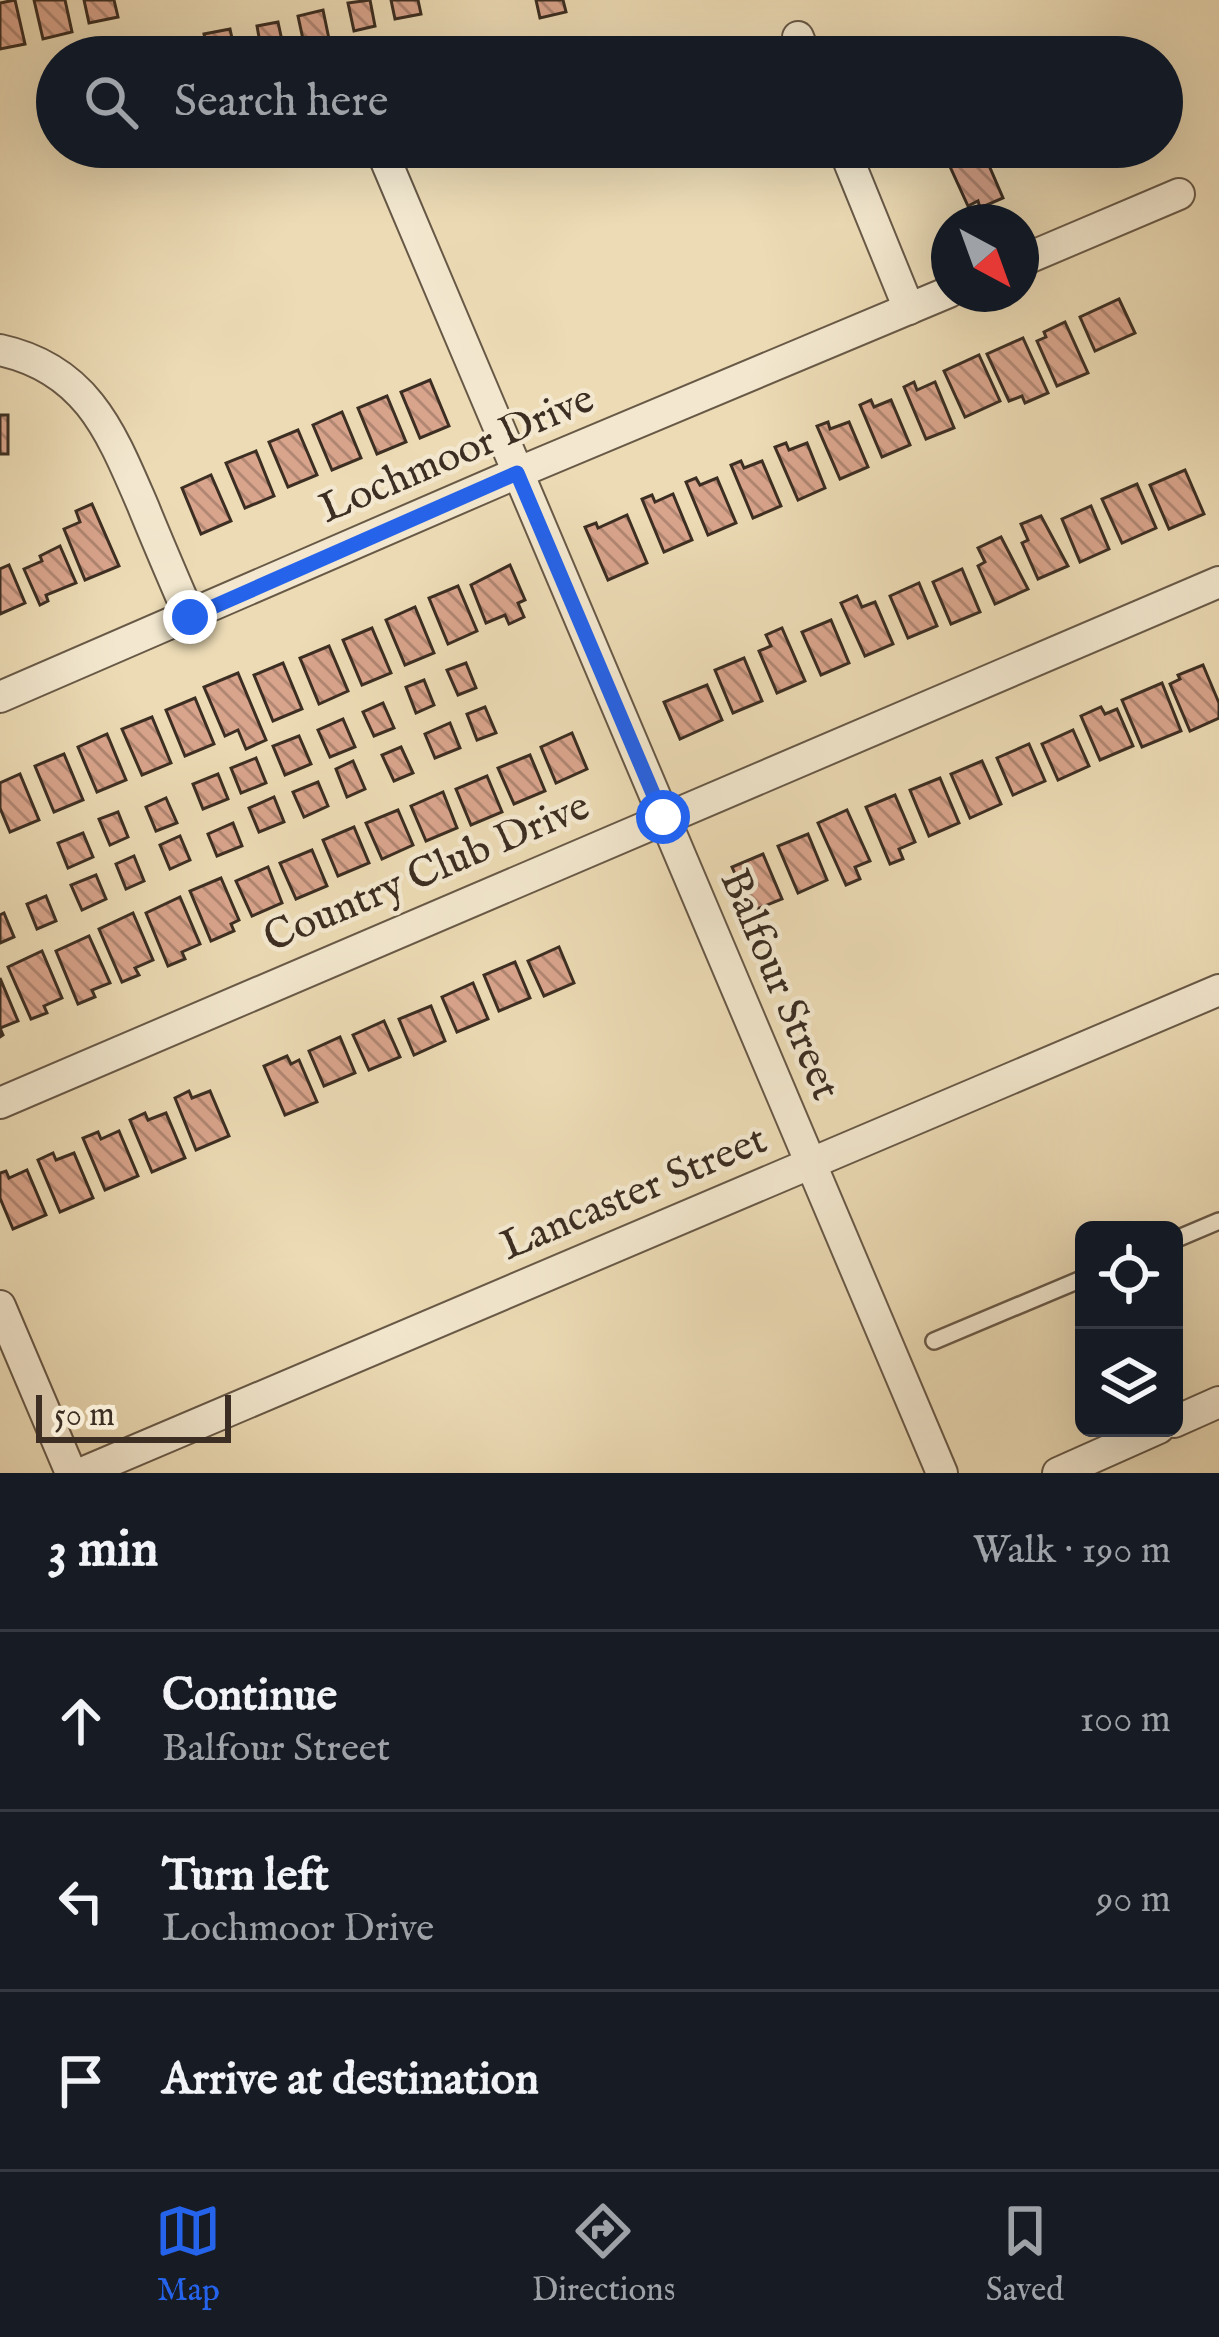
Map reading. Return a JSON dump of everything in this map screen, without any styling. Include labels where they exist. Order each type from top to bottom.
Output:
[{"type":"street","name":"Balfour Street","points":[[389,168],[942,1473]]},
{"type":"street","points":[[852,168],[909,309]]},
{"type":"street","points":[[1039,253],[1179,194]]},
{"type":"street","name":"Lochmoor Drive","points":[[0,697],[931,300]]},
{"type":"street","points":[[0,350],[45,365],[68,380],[107,426],[190,617]]},
{"type":"street","name":"Country Club Drive","points":[[0,1103],[1219,582]]},
{"type":"street","name":"Lancaster Street","points":[[82,1473],[1219,990]]},
{"type":"street","points":[[0,1306],[71,1473]]},
{"type":"street","points":[[1183,1418],[1219,1402]]},
{"type":"street","points":[[1058,1473],[1140,1437]]},
{"type":"lane","points":[[1183,1236],[1219,1221]]},
{"type":"lane","points":[[934,1341],[1075,1282]]},
{"type":"building","points":[[15,0],[25,44],[0,49],[0,3]]},
{"type":"building","points":[[34,0],[65,0],[72,32],[42,36]]},
{"type":"building","points":[[84,0],[114,0],[118,17],[89,23]]},
{"type":"building","points":[[370,0],[375,26],[354,31],[348,3]]},
{"type":"building","points":[[391,0],[418,0],[421,14],[395,19]]},
{"type":"building","points":[[536,0],[563,0],[566,12],[540,18]]},
{"type":"building","points":[[323,10],[328,36],[302,36],[298,16]]},
{"type":"building","points":[[278,22],[281,36],[259,36],[257,26]]},
{"type":"building","points":[[230,29],[232,36],[204,36]]},
{"type":"building","points":[[951,168],[990,168],[1003,198],[989,204],[967,204]]},
{"type":"building","points":[[1119,299],[1135,333],[1095,351],[1080,317]]},
{"type":"building","points":[[1065,322],[1088,373],[1057,386],[1037,341]]},
{"type":"building","points":[[1023,338],[1048,393],[1025,403],[1022,396],[1009,401],[987,354]]},
{"type":"building","points":[[979,355],[1000,401],[965,417],[944,371]]},
{"type":"building","points":[[430,380],[449,426],[420,438],[401,392]]},
{"type":"building","points":[[914,382],[917,390],[935,382],[954,428],[926,439],[904,387]]},
{"type":"building","points":[[387,396],[406,442],[377,454],[358,408]]},
{"type":"building","points":[[871,400],[874,407],[891,400],[910,445],[882,457],[860,405]]},
{"type":"building","points":[[342,412],[361,458],[332,470],[313,425]]},
{"type":"building","points":[[0,415],[8,415],[8,454],[0,454]]},
{"type":"building","points":[[828,422],[830,429],[849,422],[868,467],[840,479],[817,426]]},
{"type":"building","points":[[298,430],[317,475],[288,487],[269,442]]},
{"type":"building","points":[[786,443],[789,450],[807,443],[825,488],[798,500],[775,447]]},
{"type":"building","points":[[256,451],[274,496],[245,508],[226,463]]},
{"type":"building","points":[[741,461],[744,468],[762,461],[781,506],[753,518],[731,465]]},
{"type":"building","points":[[1185,470],[1204,514],[1169,529],[1150,485]]},
{"type":"building","points":[[211,475],[231,521],[201,534],[182,488]]},
{"type":"building","points":[[696,478],[700,485],[717,478],[736,523],[708,535],[686,482]]},
{"type":"building","points":[[1137,484],[1156,528],[1122,543],[1102,499]]},
{"type":"building","points":[[673,494],[692,540],[664,552],[642,499],[652,495],[655,502]]},
{"type":"building","points":[[92,504],[119,566],[85,580],[64,529],[80,522],[76,511]]},
{"type":"building","points":[[1091,506],[1109,549],[1080,562],[1062,519]]},
{"type":"building","points":[[627,515],[647,563],[608,580],[585,527],[596,523],[598,528]]},
{"type":"building","points":[[1041,516],[1068,566],[1038,579],[1022,543],[1028,540],[1021,524]]},
{"type":"building","points":[[1001,537],[1028,589],[995,604],[978,566],[985,562],[978,548]]},
{"type":"building","points":[[60,546],[76,583],[46,595],[48,601],[40,605],[24,569]]},
{"type":"building","points":[[9,565],[25,603],[0,614],[0,569]]},
{"type":"building","points":[[510,565],[525,600],[518,603],[524,617],[509,624],[505,615],[486,623],[471,585]]},
{"type":"building","points":[[962,569],[980,612],[951,624],[933,582]]},
{"type":"building","points":[[919,583],[937,626],[908,638],[890,596]]},
{"type":"building","points":[[458,586],[477,631],[448,644],[429,598]]},
{"type":"building","points":[[857,596],[862,607],[875,602],[893,644],[865,656],[841,603]]},
{"type":"building","points":[[415,607],[434,653],[405,665],[386,620]]},
{"type":"building","points":[[831,620],[849,663],[821,675],[802,632]]},
{"type":"building","points":[[372,628],[391,673],[362,685],[343,640]]},
{"type":"building","points":[[782,628],[805,681],[777,693],[759,651],[771,646],[766,635]]},
{"type":"building","points":[[329,646],[348,691],[319,704],[300,658]]},
{"type":"building","points":[[744,658],[762,701],[733,713],[715,670]]},
{"type":"building","points":[[283,663],[302,709],[273,721],[254,675]]},
{"type":"building","points":[[466,663],[476,688],[458,695],[447,670]]},
{"type":"building","points":[[1203,665],[1219,703],[1219,718],[1190,731],[1170,684],[1180,679],[1178,675]]},
{"type":"building","points":[[238,673],[266,740],[246,749],[238,730],[225,736],[204,687]]},
{"type":"building","points":[[424,680],[434,705],[416,713],[406,687]]},
{"type":"building","points":[[1162,683],[1181,731],[1142,747],[1122,700]]},
{"type":"building","points":[[707,685],[722,720],[680,739],[664,702]]},
{"type":"building","points":[[195,698],[214,744],[185,756],[166,710]]},
{"type":"building","points":[[383,703],[394,728],[374,736],[363,712]]},
{"type":"building","points":[[485,707],[496,733],[477,740],[467,714]]},
{"type":"building","points":[[1101,707],[1105,714],[1117,709],[1133,746],[1100,760],[1081,716]]},
{"type":"building","points":[[152,717],[171,763],[142,775],[122,729]]},
{"type":"building","points":[[343,719],[355,747],[330,757],[318,730]]},
{"type":"building","points":[[450,723],[460,748],[435,758],[425,734]]},
{"type":"building","points":[[1073,730],[1089,766],[1058,780],[1042,744]]},
{"type":"building","points":[[572,733],[587,769],[556,783],[541,747]]},
{"type":"building","points":[[107,734],[126,780],[97,792],[78,747]]},
{"type":"building","points":[[299,736],[311,764],[285,775],[273,746]]},
{"type":"building","points":[[1029,744],[1045,781],[1013,795],[997,758]]},
{"type":"building","points":[[401,747],[413,773],[394,781],[382,755]]},
{"type":"building","points":[[64,754],[83,800],[54,812],[35,766]]},
{"type":"building","points":[[530,755],[545,791],[514,804],[498,768]]},
{"type":"building","points":[[256,758],[266,783],[241,793],[231,768]]},
{"type":"building","points":[[353,761],[365,789],[347,797],[336,769]]},
{"type":"building","points":[[982,761],[1001,804],[970,818],[951,774]]},
{"type":"building","points":[[20,774],[39,820],[10,832],[0,808],[0,783]]},
{"type":"building","points":[[218,774],[228,799],[203,809],[193,784]]},
{"type":"building","points":[[487,776],[502,812],[471,825],[456,789]]},
{"type":"building","points":[[940,778],[959,823],[929,836],[910,790]]},
{"type":"building","points":[[318,782],[328,806],[304,817],[293,792]]},
{"type":"building","points":[[443,792],[457,828],[426,841],[411,806]]},
{"type":"building","points":[[895,795],[915,842],[899,849],[903,859],[890,864],[866,807]]},
{"type":"building","points":[[274,797],[284,822],[259,832],[249,808]]},
{"type":"building","points":[[166,798],[177,823],[156,831],[146,807]]},
{"type":"building","points":[[398,810],[413,845],[382,859],[366,823]]},
{"type":"building","points":[[847,810],[870,861],[855,867],[860,879],[846,885],[818,823]]},
{"type":"building","points":[[118,812],[128,837],[110,845],[99,819]]},
{"type":"building","points":[[233,823],[242,846],[217,856],[208,834]]},
{"type":"building","points":[[354,827],[369,863],[338,876],[323,840]]},
{"type":"building","points":[[83,833],[93,857],[68,868],[58,843]]},
{"type":"building","points":[[808,834],[827,880],[798,893],[778,846]]},
{"type":"building","points":[[180,836],[190,860],[170,869],[160,845]]},
{"type":"building","points":[[312,850],[327,886],[296,899],[280,863]]},
{"type":"building","points":[[763,854],[782,899],[752,911],[732,867]]},
{"type":"building","points":[[134,856],[144,881],[126,889],[116,864]]},
{"type":"building","points":[[268,867],[282,903],[252,916],[236,881]]},
{"type":"building","points":[[96,875],[106,899],[82,910],[71,885]]},
{"type":"building","points":[[221,878],[239,920],[231,924],[234,931],[211,941],[190,891]]},
{"type":"building","points":[[46,896],[56,921],[37,929],[27,904]]},
{"type":"building","points":[[180,897],[200,944],[182,952],[185,959],[168,966],[146,913]]},
{"type":"building","points":[[4,913],[14,937],[0,943],[0,915]]},
{"type":"building","points":[[133,913],[153,960],[135,968],[139,975],[122,982],[99,929]]},
{"type":"building","points":[[89,936],[110,983],[92,990],[95,997],[78,1004],[56,951]]},
{"type":"building","points":[[559,947],[574,983],[544,996],[528,961]]},
{"type":"building","points":[[42,951],[62,998],[44,1006],[47,1013],[31,1019],[8,967]]},
{"type":"building","points":[[515,962],[530,998],[499,1011],[484,975]]},
{"type":"building","points":[[0,978],[18,1021],[0,1028]]},
{"type":"building","points":[[473,983],[488,1019],[457,1032],[442,997]]},
{"type":"building","points":[[431,1006],[445,1041],[414,1055],[399,1019]]},
{"type":"building","points":[[384,1021],[400,1057],[369,1070],[353,1035]]},
{"type":"building","points":[[340,1037],[355,1073],[324,1086],[309,1051]]},
{"type":"building","points":[[287,1056],[291,1064],[299,1060],[317,1102],[285,1115],[264,1066]]},
{"type":"building","points":[[189,1091],[192,1098],[210,1091],[229,1136],[196,1150],[175,1098]]},
{"type":"building","points":[[145,1113],[148,1120],[166,1113],[185,1158],[152,1172],[130,1120]]},
{"type":"building","points":[[119,1131],[138,1176],[105,1190],[83,1138],[98,1132],[101,1139]]},
{"type":"building","points":[[53,1153],[56,1160],[74,1153],[93,1198],[60,1212],[38,1160]]},
{"type":"building","points":[[27,1170],[46,1215],[13,1229],[0,1198],[0,1173],[6,1171],[9,1178]]},
{"type":"route","points":[[190,617],[517,473],[663,817]]}]
